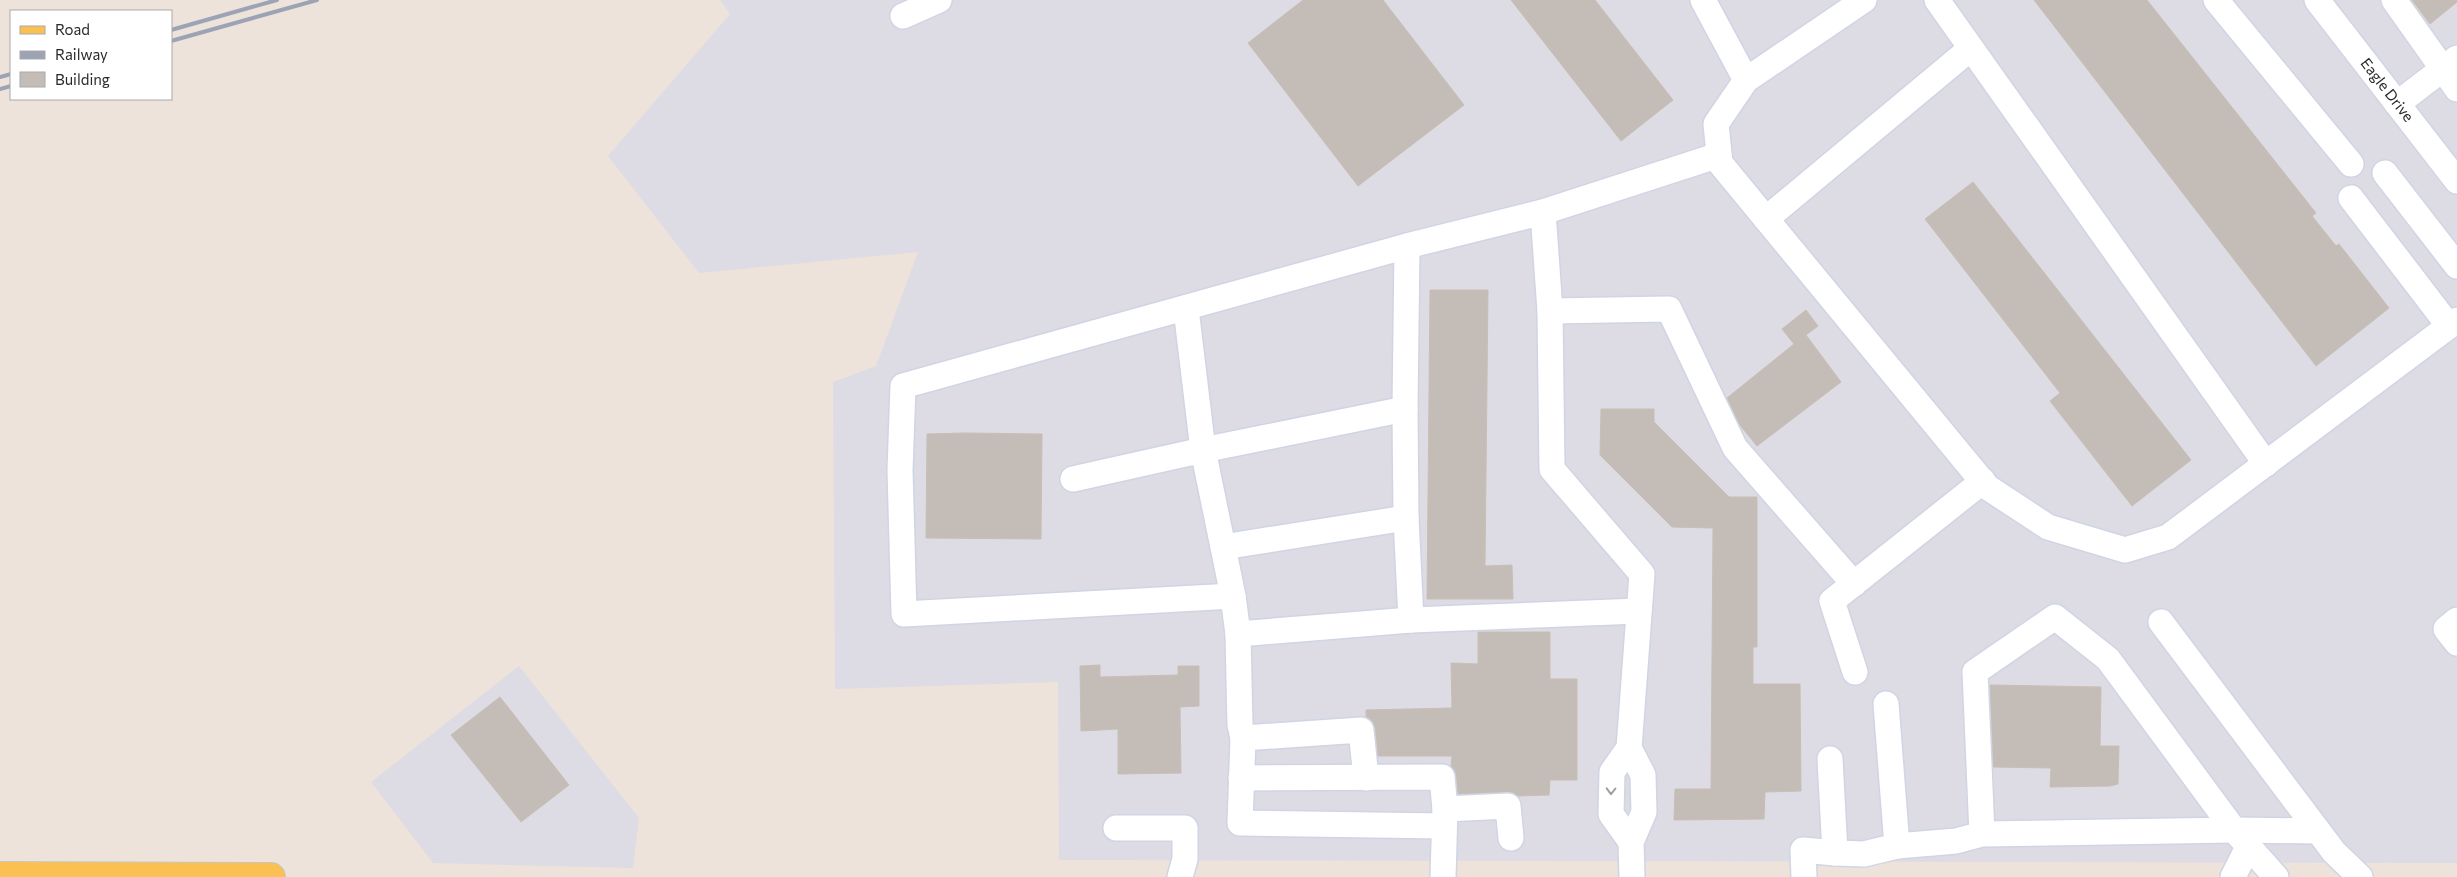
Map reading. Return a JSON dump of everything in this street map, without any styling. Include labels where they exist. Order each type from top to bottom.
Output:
[{"type":"main road","points":[[0,876],[271,877]]},
{"type":"street","points":[[903,16],[939,0]]},
{"type":"street","points":[[1703,0],[1746,80]]},
{"type":"street","points":[[1864,0],[1746,80],[1716,124],[1720,162],[1982,481],[2048,527],[2125,550],[2168,537],[2453,323],[2351,198]]},
{"type":"street","points":[[1937,0],[2266,464]]},
{"type":"street","points":[[2216,0],[2351,164]]},
{"type":"street","name":"Eagle Drive","points":[[2317,0],[2457,181]]},
{"type":"street","points":[[2394,0],[2450,64],[2457,89]]},
{"type":"street","points":[[1766,219],[1970,49]]},
{"type":"street","points":[[2397,104],[2450,64]]},
{"type":"street","points":[[1233,596],[904,614],[900,470],[903,386],[1084,334],[1186,309],[1407,246],[1544,212],[1719,155]]},
{"type":"street","points":[[2385,174],[2457,266]]},
{"type":"street","points":[[1544,212],[1550,311],[1552,469],[1642,574],[1629,748],[1643,775],[1644,812],[1631,842],[1632,877]]},
{"type":"street","points":[[1407,246],[1406,518],[1412,620]]},
{"type":"street","points":[[1186,309],[1203,450],[1224,547],[1238,634],[1242,738],[1240,823],[1444,818],[1508,806],[1511,838]]},
{"type":"street","points":[[1550,311],[1669,309],[1735,448],[1854,584]]},
{"type":"street","points":[[1073,479],[1203,450],[1406,409]]},
{"type":"street","points":[[1855,672],[1832,601],[1982,481]]},
{"type":"street","points":[[1224,547],[1406,518]]},
{"type":"street","points":[[1238,634],[1412,620],[1639,611]]},
{"type":"street","points":[[1982,834],[1975,672],[2055,617],[2108,659],[2241,838],[2276,877]]},
{"type":"street","points":[[2457,620],[2446,629],[2457,643]]},
{"type":"street","points":[[2161,622],[2334,852],[2360,877]]},
{"type":"street","points":[[1886,704],[1897,846]]},
{"type":"street","points":[[1242,738],[1361,730],[1366,778]]},
{"type":"street","points":[[1830,759],[1835,852]]},
{"type":"street","points":[[1241,778],[1442,777],[1444,818],[1443,877]]},
{"type":"street","points":[[1116,828],[1185,828],[1185,859],[1180,877]]},
{"type":"street","points":[[1804,877],[1803,850],[1864,854],[1897,846],[1956,841],[1982,834],[2241,838],[2318,831]]},
{"type":"street","points":[[2233,877],[2241,838]]},
{"type":"shaded area","points":[[720,0],[2457,0],[2457,863],[1059,860],[1058,682],[835,689],[833,382],[876,366],[918,252],[699,273],[608,156],[730,14]]},
{"type":"shaded area","points":[[519,666],[639,818],[633,868],[433,863],[371,782]]},
{"type":"building","points":[[1303,0],[1383,0],[1464,105],[1358,186],[1248,43]]},
{"type":"building","points":[[1511,0],[1595,0],[1673,100],[1621,141]]},
{"type":"building","points":[[2034,0],[2147,0],[2316,213],[2312,216],[2336,246],[2339,244],[2389,308],[2316,366]]},
{"type":"building","points":[[2412,0],[2457,0],[2457,2],[2430,24]]},
{"type":"building","points":[[1973,182],[2191,460],[2132,506],[2050,401],[2060,393],[1925,219]]},
{"type":"building","points":[[1430,290],[1488,290],[1485,566],[1512,565],[1513,599],[1427,599]]},
{"type":"building","points":[[1806,310],[1818,326],[1806,335],[1841,382],[1757,446],[1739,424],[1727,398],[1794,344],[1782,329]]},
{"type":"building","points":[[1601,409],[1654,409],[1654,422],[1729,497],[1757,497],[1757,647],[1753,647],[1753,684],[1800,684],[1801,791],[1765,792],[1764,819],[1674,820],[1675,789],[1711,789],[1713,528],[1672,527],[1600,455]]},
{"type":"building","points":[[927,434],[1042,434],[1041,539],[926,538]]},
{"type":"building","points":[[1478,632],[1550,632],[1550,679],[1577,679],[1577,780],[1550,780],[1549,795],[1517,796],[1507,792],[1458,794],[1456,775],[1451,766],[1452,756],[1378,756],[1375,728],[1372,721],[1366,717],[1366,710],[1452,708],[1451,663],[1478,664]]},
{"type":"building","points":[[1100,665],[1100,677],[1178,675],[1178,666],[1199,666],[1199,706],[1180,707],[1181,773],[1118,774],[1118,729],[1081,731],[1080,666]]},
{"type":"building","points":[[1990,685],[2101,687],[2100,746],[2119,746],[2118,784],[2110,786],[2050,787],[2051,768],[1993,767]]},
{"type":"building","points":[[500,697],[569,785],[521,822],[451,735]]},
{"type":"railway","points":[[172,30],[277,0]]},
{"type":"railway","points":[[172,41],[317,0]]},
{"type":"railway","points":[[0,77],[10,74]]},
{"type":"railway","points":[[0,89],[10,86]]}]
